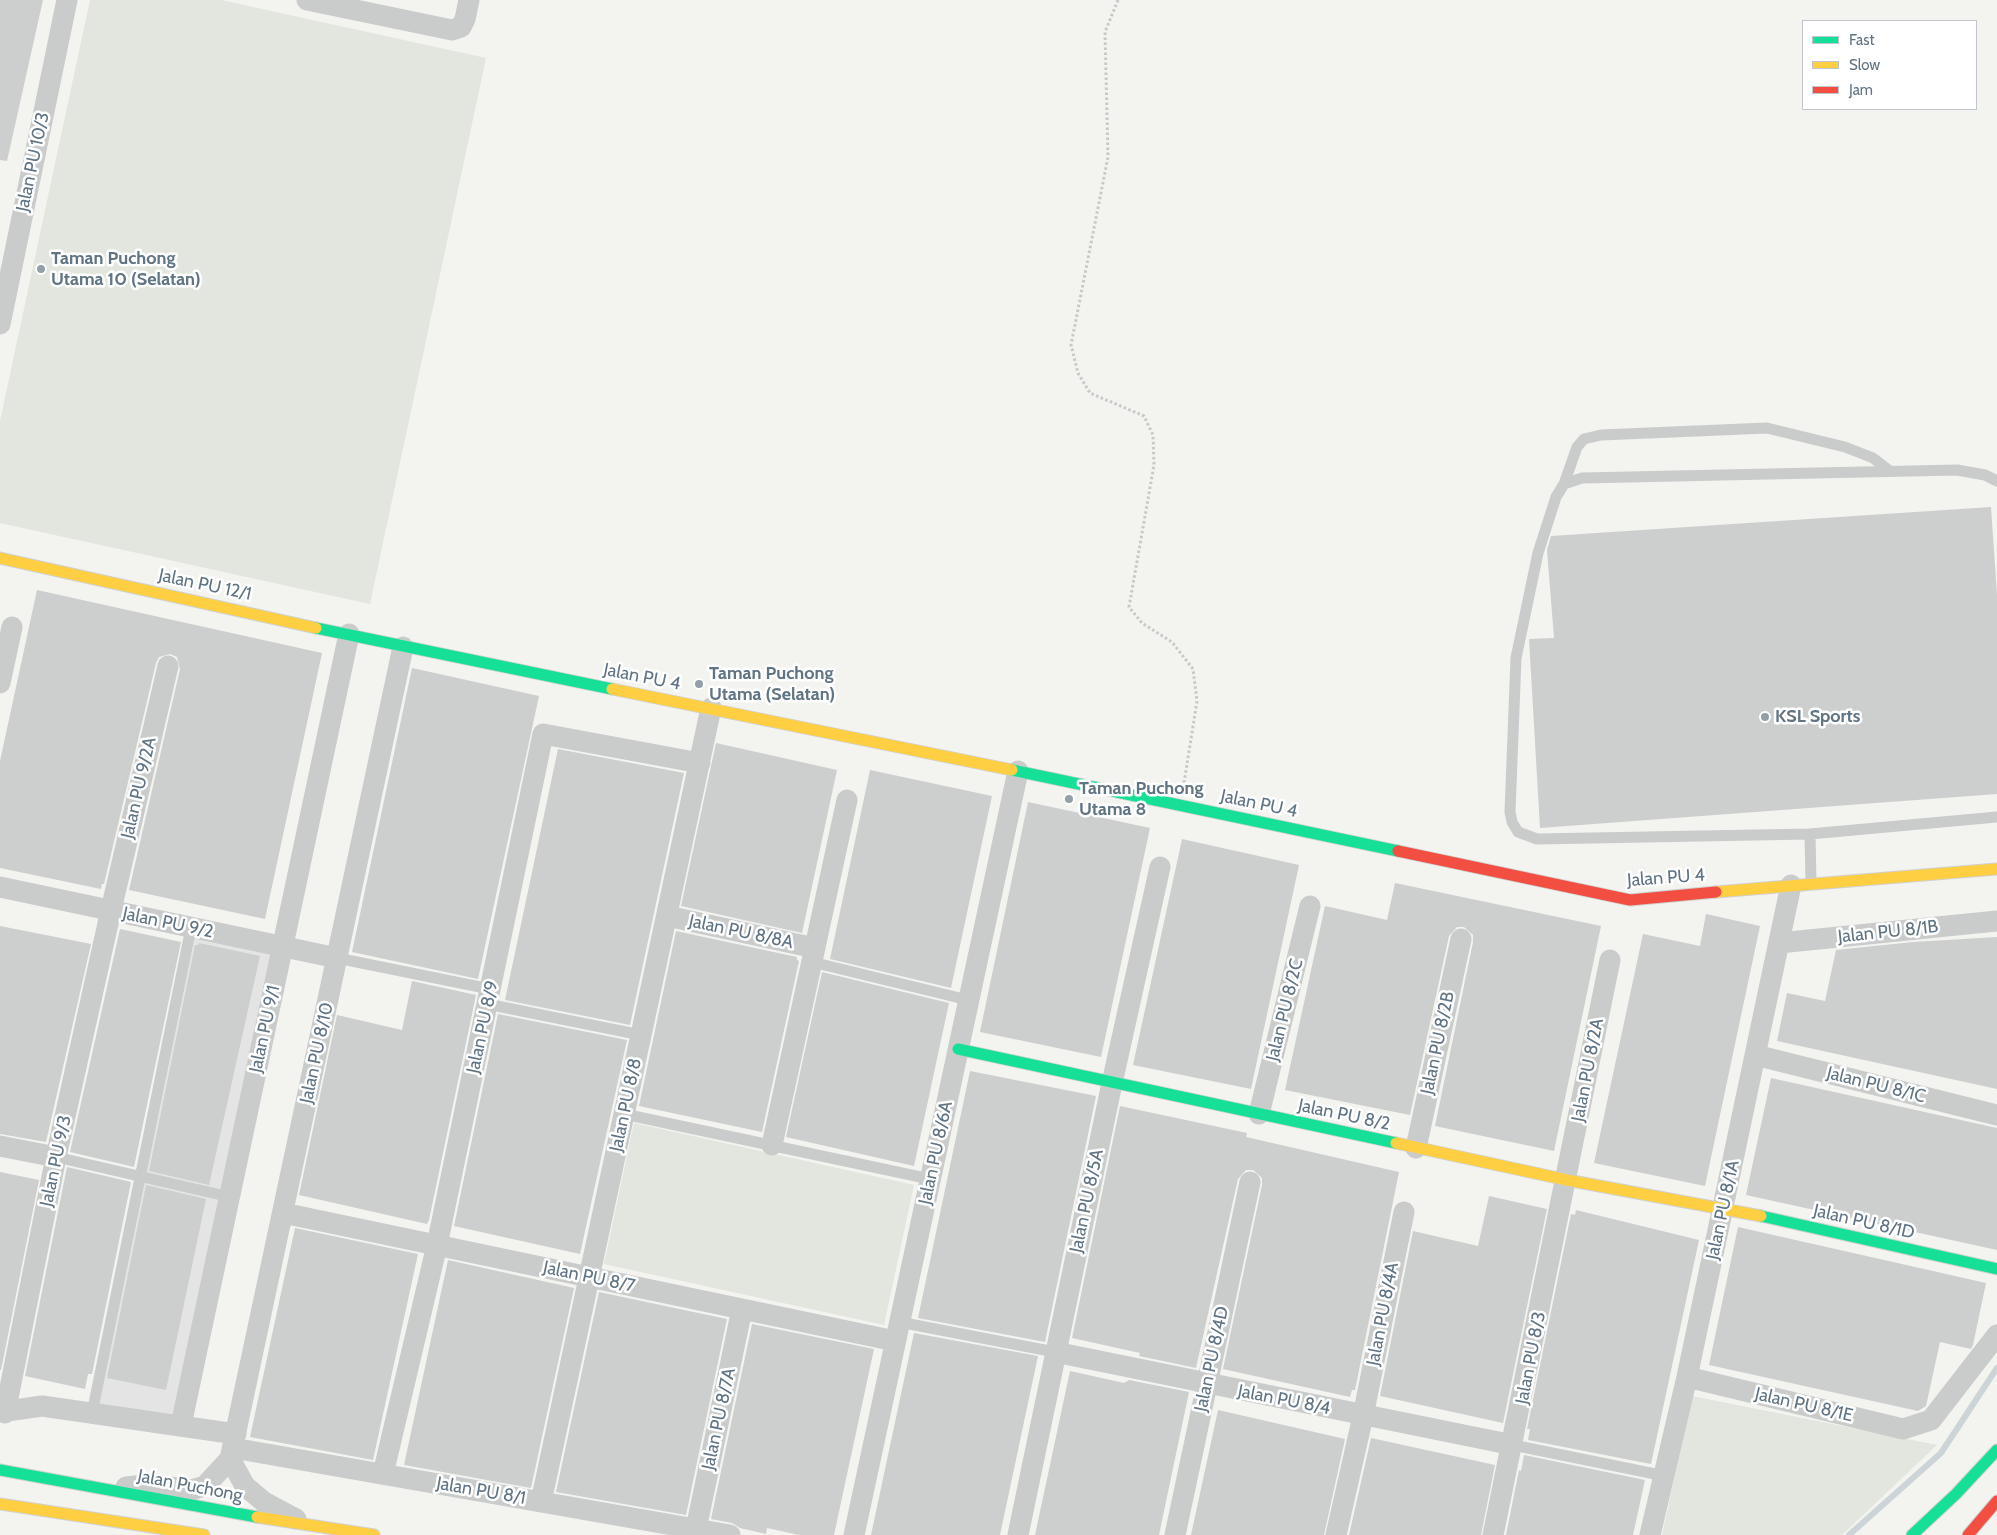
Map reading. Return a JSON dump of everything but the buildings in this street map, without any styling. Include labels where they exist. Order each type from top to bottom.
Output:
[{"type":"street","name":"Jalan PU 10/3","points":[[0,324],[8,239],[67,0]]},
{"type":"street","points":[[307,0],[452,30],[461,27],[466,19],[469,0]]},
{"type":"street","name":"Jalan PU 12/1","points":[[0,558],[403,647]]},
{"type":"street","points":[[0,684],[12,627]]},
{"type":"street","name":"Jalan PU 9/1","points":[[181,1425],[349,634]]},
{"type":"street","name":"Jalan PU 4","points":[[403,647],[711,708],[1630,900],[1801,884],[1997,869]]},
{"type":"street","name":"Jalan PU 8/10","points":[[233,1447],[403,647]]},
{"type":"street","name":"Jalan PU 9/2A","points":[[111,910],[168,666]]},
{"type":"street","name":"Jalan PU 8/8","points":[[541,1502],[711,708]]},
{"type":"street","name":"Jalan PU 8/9","points":[[383,1474],[437,1245],[543,734],[700,763]]},
{"type":"street","name":"Jalan PU 8/6A","points":[[854,1535],[1018,772]]},
{"type":"street","points":[[772,1145],[846,800]]},
{"type":"street","name":"Jalan PU 8/5A","points":[[1018,1535],[1112,1083],[1160,867]]},
{"type":"street","name":"Jalan PU 8/1A","points":[[1650,1535],[1665,1476],[1724,1208],[1779,943],[1801,884]]},
{"type":"street","name":"Jalan PU 9/2","points":[[0,887],[337,958]]},
{"type":"street","name":"Jalan PU 8/2C","points":[[1260,1114],[1310,906]]},
{"type":"street","name":"Jalan PU 9/3","points":[[111,910],[56,1158],[3,1412],[42,1406],[181,1425],[233,1447]]},
{"type":"street","name":"Jalan PU 8/8A","points":[[667,916],[813,955]]},
{"type":"street","name":"Jalan PU 8/1B","points":[[1779,943],[1997,921]]},
{"type":"street","name":"Jalan PU 8/2B","points":[[1416,1148],[1461,939]]},
{"type":"street","name":"Jalan PU 8/2A","points":[[1567,1180],[1610,960]]},
{"type":"street","name":"Jalan PU 8/2","points":[[958,1050],[1567,1180],[1724,1208]]},
{"type":"street","name":"Jalan PU 8/1C","points":[[1756,1055],[1997,1115]]},
{"type":"street","points":[[0,1146],[56,1158]]},
{"type":"street","name":"Jalan PU 8/3","points":[[1493,1535],[1567,1180]]},
{"type":"street","name":"Jalan PU 8/4D","points":[[1175,1535],[1250,1182]]},
{"type":"street","name":"Jalan PU 8/1D","points":[[1724,1208],[1997,1269]]},
{"type":"street","name":"Jalan PU 8/4A","points":[[1336,1535],[1363,1416],[1404,1212]]},
{"type":"street","name":"Jalan PU 8/7","points":[[283,1213],[742,1309],[897,1332]]},
{"type":"street","name":"Jalan PU 8/7A","points":[[696,1529],[742,1309]]},
{"type":"street","name":"Jalan PU 8/1E","points":[[1687,1377],[1903,1429],[1931,1420],[1997,1335]]},
{"type":"street","name":"Jalan PU 8/4","points":[[1055,1352],[1513,1445]]},
{"type":"street","points":[[107,1488],[154,1484],[191,1490],[205,1486],[233,1447]]},
{"type":"street","points":[[233,1447],[245,1486],[264,1502],[301,1522]]},
{"type":"street","name":"Jalan PU 8/1","points":[[233,1447],[730,1535]]},
{"type":"street","points":[[1912,1535],[1956,1494],[1997,1450]]},
{"type":"street","name":"Jalan Puchong","points":[[0,1470],[232,1512],[374,1535]]},
{"type":"street","points":[[1968,1535],[1997,1501]]},
{"type":"street","points":[[0,1504],[204,1535]]},
{"type":"lane","points":[[1890,471],[1873,458],[1845,447],[1767,428],[1601,434],[1584,439],[1577,447],[1564,484],[1556,497],[1538,553],[1516,658],[1510,812],[1512,822],[1518,832],[1537,839],[1810,834],[1997,817]]},
{"type":"lane","points":[[1564,484],[1582,478],[1957,470],[1984,475],[1997,481]]},
{"type":"lane","points":[[1801,884],[1810,834]]},
{"type":"lane","points":[[92,1413],[191,928]]},
{"type":"lane","points":[[813,955],[968,1000]]},
{"type":"lane","points":[[337,958],[641,1035]]},
{"type":"lane","points":[[624,1114],[930,1178]]},
{"type":"lane","points":[[56,1158],[230,1197]]},
{"type":"lane","points":[[897,1332],[1055,1352]]},
{"type":"lane","points":[[1513,1445],[1665,1476]]},
{"type":"path","points":[[1118,0],[1105,32],[1108,157],[1071,344],[1078,373],[1090,392],[1144,416],[1153,435],[1154,465],[1129,608],[1142,623],[1172,642],[1193,669],[1196,702],[1181,806]]},
{"type":"shaded area","points":[[90,0],[221,0],[486,58],[370,604],[0,523],[0,421]]},
{"type":"shaded area","points":[[194,937],[271,953],[174,1414],[98,1406]]},
{"type":"shaded area","points":[[634,1123],[914,1185],[884,1325],[604,1264]]},
{"type":"shaded area","points":[[1692,1396],[1937,1445],[1842,1535],[1662,1535]]},
{"type":"waterway","points":[[1849,1535],[1941,1453],[1997,1368]]},
{"type":"traffic: fast","points":[[316,628],[612,689]]},
{"type":"traffic: fast","points":[[1012,770],[1398,851]]},
{"type":"traffic: fast","points":[[958,1049],[1396,1143]]},
{"type":"traffic: fast","points":[[1761,1216],[1997,1269]]},
{"type":"traffic: fast","points":[[1912,1535],[1956,1494],[1997,1450]]},
{"type":"traffic: fast","points":[[0,1470],[257,1517]]},
{"type":"traffic: slow","points":[[0,558],[316,628]]},
{"type":"traffic: slow","points":[[612,689],[1012,770]]},
{"type":"traffic: slow","points":[[1716,892],[1997,869]]},
{"type":"traffic: slow","points":[[1396,1143],[1567,1180],[1761,1216]]},
{"type":"traffic: slow","points":[[0,1504],[204,1535]]},
{"type":"traffic: slow","points":[[257,1517],[374,1535]]},
{"type":"traffic: jam","points":[[1398,851],[1630,900],[1716,892]]},
{"type":"traffic: jam","points":[[1968,1535],[1997,1501]]},
{"type":"place","name":"Taman Puchong Utama 10 (Selatan)","points":[[41,269]]},
{"type":"place","name":"Taman Puchong Utama (Selatan)","points":[[699,684]]},
{"type":"place","name":"KSL Sports","points":[[1765,717]]},
{"type":"place","name":"Taman Puchong Utama 8","points":[[1069,799]]}]
